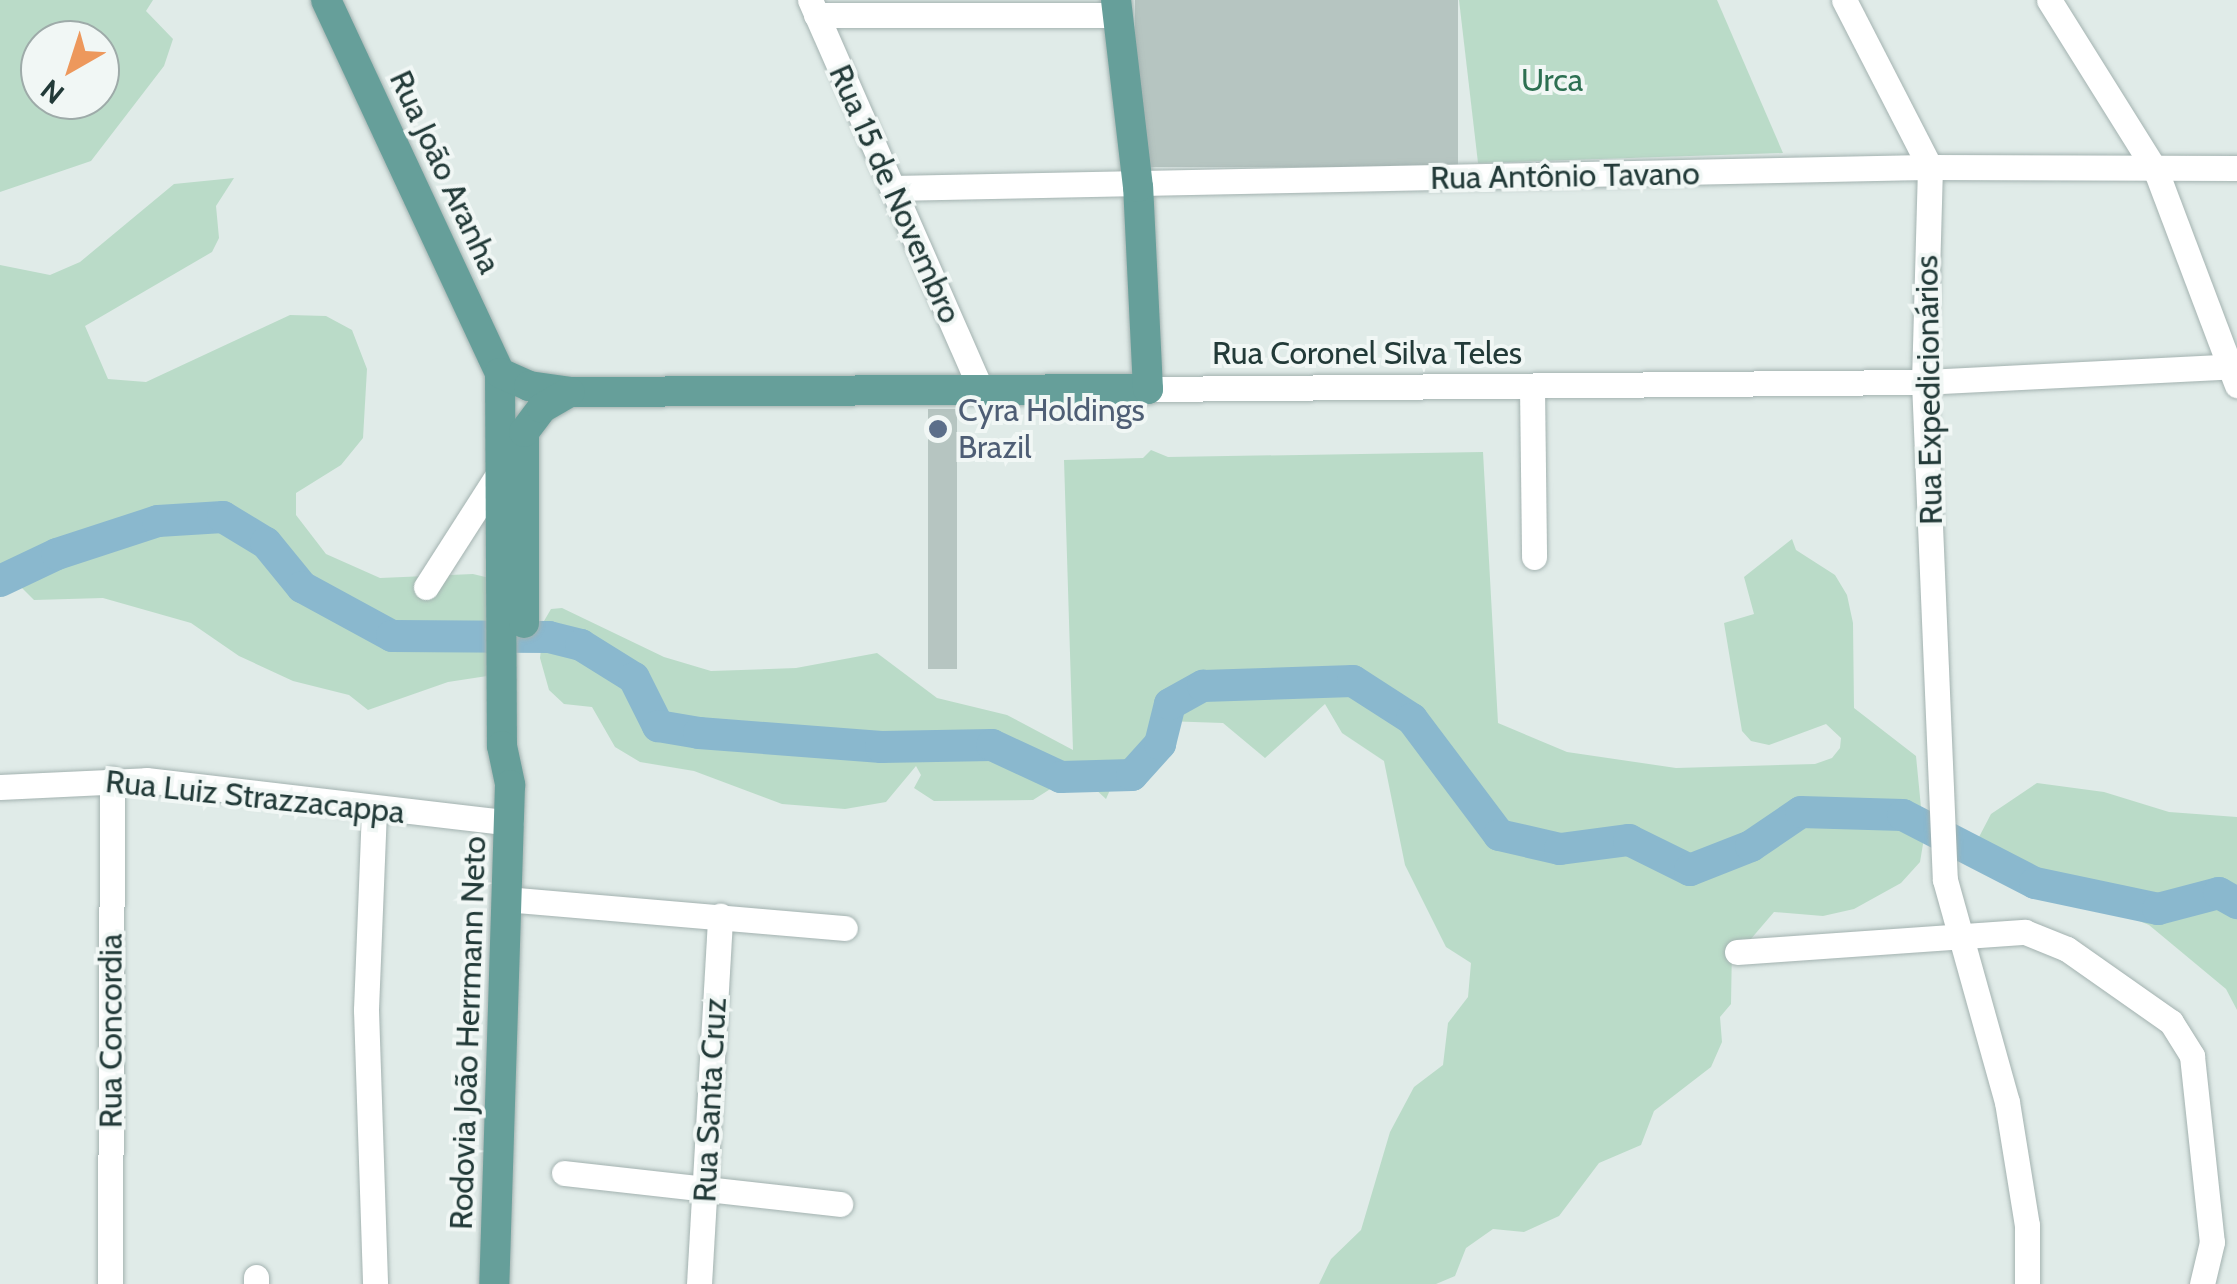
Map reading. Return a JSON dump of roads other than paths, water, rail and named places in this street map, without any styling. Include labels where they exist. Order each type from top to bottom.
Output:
[{"type":"main road","name":"Rua João Aranha","points":[[326,0],[500,373]]},
{"type":"main road","points":[[1117,8],[1138,187],[1148,389]]},
{"type":"main road","name":"Rua Coronel Silva Teles","points":[[500,373],[529,386],[570,392],[1148,389]]},
{"type":"main road","name":"Rodovia João Herrmann Neto","points":[[500,373],[502,468],[514,619]]},
{"type":"main road","name":"Rodovia João Herrmann Neto","points":[[494,1284],[510,784],[521,747],[513,675],[524,432],[542,408],[570,392]]},
{"type":"street","name":"Rua Expedicionários","points":[[1844,0],[1930,166],[1924,382],[1945,880],[1955,932],[2007,1102],[2027,1225],[2027,1284]]},
{"type":"street","points":[[2049,0],[2070,0]]},
{"type":"street","points":[[2049,0],[2156,171],[2234,373]]},
{"type":"street","points":[[813,7],[1117,8]]},
{"type":"street","name":"Rua 15 de Novembro","points":[[813,7],[980,387]]},
{"type":"street","name":"Rua Antônio Tavano","points":[[892,188],[1138,187],[1930,166],[2156,171],[2237,168]]},
{"type":"street","name":"Rua Coronel Silva Teles","points":[[1148,389],[1532,388],[2234,373]]},
{"type":"street","points":[[1532,388],[1534,556]]},
{"type":"street","points":[[426,587],[502,468]]},
{"type":"street","name":"Rua Luiz Strazzacappa","points":[[0,787],[112,779],[510,822]]},
{"type":"street","name":"Rua Concordia","points":[[110,1284],[112,779]]},
{"type":"street","points":[[374,810],[366,1010],[375,1284]]},
{"type":"street","points":[[506,900],[845,928]]},
{"type":"street","name":"Rua Santa Cruz","points":[[700,1284],[720,916]]},
{"type":"street","points":[[1737,952],[1955,932],[2045,936],[2170,1022],[2192,1056],[2212,1242],[2202,1284]]},
{"type":"street","points":[[564,1173],[840,1204]]},
{"type":"waterway","points":[[0,581],[57,554],[158,521],[223,517],[266,543],[302,587],[392,636],[549,637],[581,645],[634,678],[658,726],[699,733],[881,747],[992,745],[1061,777],[1132,775],[1160,744],[1170,704],[1203,686],[1353,681],[1412,719],[1499,835],[1560,849],[1629,840],[1690,870],[1751,846],[1801,812],[1903,815],[2035,883],[2158,909],[2219,893],[2237,903]]},
{"type":"place","name":"Cyra Holdings Brazil","points":[[938,429]]},
{"type":"park label","name":"Urca","points":[[1552,80]]}]
